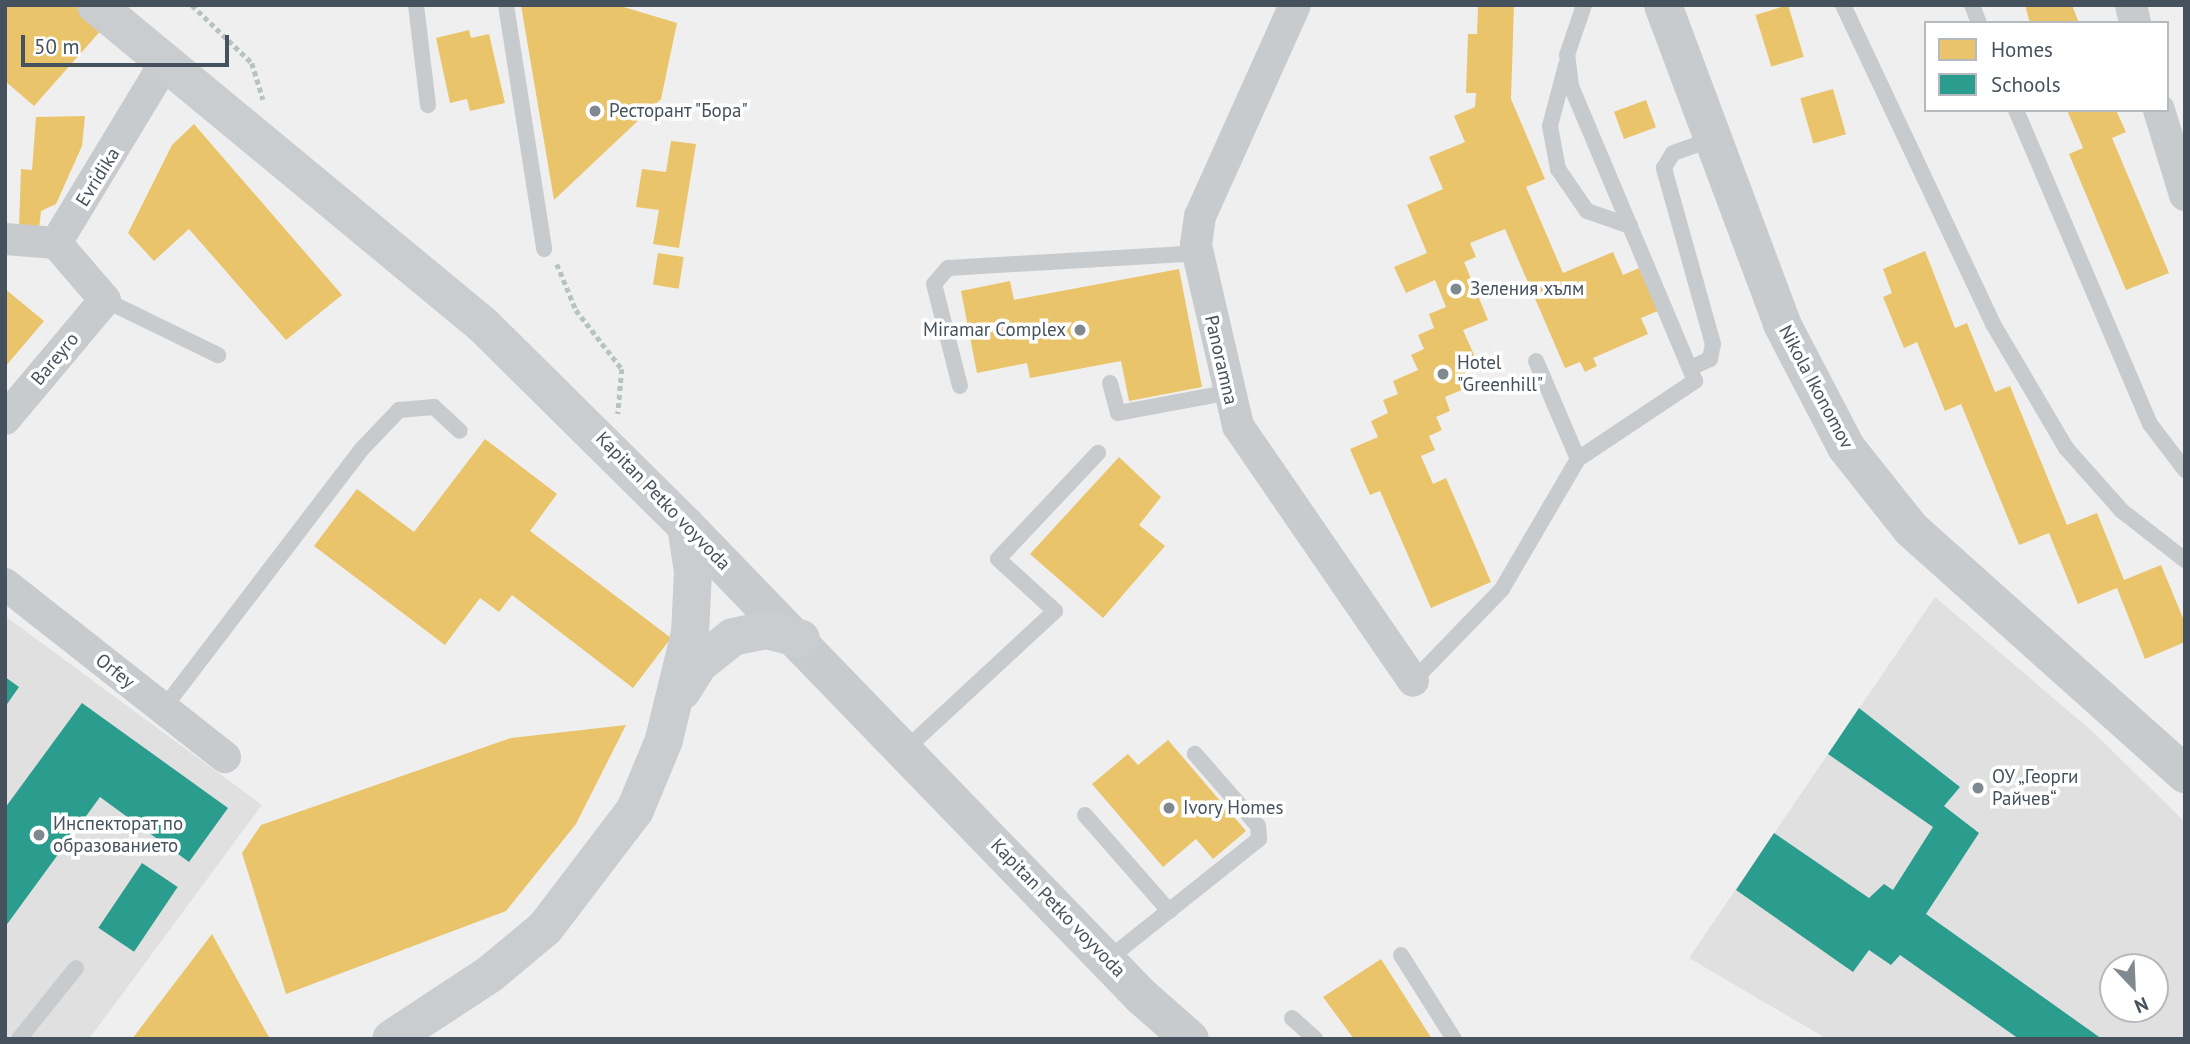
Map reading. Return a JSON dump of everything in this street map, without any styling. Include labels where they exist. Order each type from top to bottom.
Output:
[{"type":"main road","name":"Kapitan Petko voyvoda","points":[[96,5],[164,65],[279,153],[483,325],[686,526]]},
{"type":"main road","points":[[391,1039],[500,966],[587,881],[635,810],[677,698],[693,572],[686,526]]},
{"type":"main road","points":[[677,698],[722,642],[766,631],[801,639]]},
{"type":"street","name":"Panoramna","points":[[1295,5],[1200,216],[1198,254],[1226,393],[1238,426],[1284,499],[1413,681]]},
{"type":"street","name":"Nikola Ikonomov","points":[[1663,5],[1716,138],[1782,324],[1853,457],[1911,528],[2169,744],[2185,774]]},
{"type":"street","name":"Evridika","points":[[56,243],[164,65]]},
{"type":"street","points":[[2160,112],[2185,195]]},
{"type":"street","points":[[5,239],[56,243],[105,300]]},
{"type":"street","name":"Bareyro","points":[[5,419],[105,300]]},
{"type":"street","name":"Kapitan Petko voyvoda","points":[[686,526],[801,639],[1107,960],[1191,1039]]},
{"type":"street","name":"Orfey","points":[[5,584],[225,757]]},
{"type":"lane","points":[[416,5],[428,105]]},
{"type":"lane","points":[[506,5],[544,249]]},
{"type":"lane","points":[[1584,5],[1550,126],[1558,169],[1587,211],[1630,226]]},
{"type":"lane","points":[[1843,5],[1993,324],[2066,448],[2122,511],[2185,561]]},
{"type":"lane","points":[[1413,681],[1502,589],[1578,459],[1695,381],[1584,121],[1567,63]]},
{"type":"lane","points":[[2018,112],[2150,424],[2185,470]]},
{"type":"lane","points":[[1690,368],[1710,359],[1713,344],[1665,163],[1673,153],[1716,138]]},
{"type":"lane","points":[[960,386],[935,291],[936,277],[948,268],[1198,254]]},
{"type":"lane","points":[[105,300],[218,355]]},
{"type":"lane","points":[[1536,361],[1578,459]]},
{"type":"lane","points":[[1110,383],[1118,413],[1226,393]]},
{"type":"lane","points":[[163,709],[360,451],[399,410],[434,407],[460,431]]},
{"type":"lane","points":[[906,749],[1055,611],[998,559],[1098,453]]},
{"type":"lane","points":[[1107,960],[1260,833],[1195,754]]},
{"type":"lane","points":[[1085,815],[1169,911]]},
{"type":"lane","points":[[1401,955],[1454,1039]]},
{"type":"lane","points":[[19,1039],[76,968]]},
{"type":"lane","points":[[1292,1018],[1315,1039]]},
{"type":"path","points":[[192,5],[253,62],[279,153]]},
{"type":"shaded area","name":"ОУ „Георги Райчев“","points":[[1935,597],[2093,732],[2185,822],[2185,1039],[1827,1039],[1689,958]]},
{"type":"shaded area","points":[[5,616],[262,805],[89,1039],[5,1039]]},
{"type":"building: Homes","points":[[5,5],[79,5],[104,27],[34,106],[5,81]]},
{"type":"building: Homes","name":"Ресторант \"Бора\"","points":[[521,5],[617,5],[677,23],[661,99],[554,200]]},
{"type":"building: Homes","points":[[1478,5],[1514,5],[1511,99],[1545,179],[1526,187],[1563,273],[1613,252],[1623,275],[1639,268],[1658,311],[1641,318],[1648,334],[1593,358],[1597,366],[1585,372],[1580,362],[1565,368],[1505,229],[1470,243],[1476,257],[1464,262],[1488,320],[1463,330],[1478,364],[1464,370],[1471,386],[1445,397],[1450,411],[1436,417],[1442,430],[1429,436],[1435,450],[1421,456],[1433,484],[1446,478],[1491,582],[1431,608],[1380,491],[1370,495],[1350,449],[1378,437],[1371,421],[1388,413],[1383,400],[1398,394],[1393,381],[1418,370],[1411,355],[1424,349],[1418,335],[1434,328],[1429,314],[1446,307],[1435,280],[1406,293],[1394,267],[1427,253],[1407,205],[1443,189],[1429,157],[1465,142],[1454,116],[1475,107],[1476,93],[1466,93],[1468,34],[1477,34]]},
{"type":"building: Homes","points":[[1788,5],[1804,57],[1771,67],[1755,15]]},
{"type":"building: Homes","points":[[2025,5],[2072,5],[2078,21],[2029,21]]},
{"type":"building: Homes","points":[[469,30],[471,38],[489,34],[505,103],[470,111],[467,99],[450,103],[436,38]]},
{"type":"building: Homes","points":[[1833,89],[1846,134],[1813,144],[1800,98]]},
{"type":"building: Homes","points":[[1646,100],[1656,127],[1624,139],[1614,112]]},
{"type":"building: Homes","points":[[2068,112],[2117,112],[2126,132],[2112,138],[2169,273],[2126,290],[2069,154],[2083,148]]},
{"type":"building: Homes","points":[[85,116],[82,146],[56,204],[41,211],[39,229],[19,228],[21,169],[32,170],[36,117]]},
{"type":"building: Homes","points":[[194,124],[342,295],[286,340],[189,229],[154,261],[128,233],[172,145]]},
{"type":"building: Homes","points":[[671,141],[696,144],[679,248],[653,244],[659,210],[636,207],[642,169],[666,172]]},
{"type":"building: Homes","points":[[1925,251],[1955,328],[1967,323],[1995,392],[2010,386],[2067,525],[2097,513],[2124,580],[2161,565],[2185,623],[2185,642],[2145,659],[2117,588],[2078,604],[2049,533],[2019,545],[1961,404],[1945,411],[1917,342],[1904,348],[1883,297],[1892,293],[1883,269]]},
{"type":"building: Homes","points":[[658,253],[684,257],[679,289],[653,285]]},
{"type":"building: Homes","name":"Miramar Complex","points":[[1179,269],[1202,387],[1129,401],[1121,361],[1030,378],[1027,363],[977,373],[961,291],[1010,281],[1014,300]]},
{"type":"building: Homes","points":[[5,289],[44,321],[5,367]]},
{"type":"building: Homes","points":[[485,439],[557,494],[530,531],[671,638],[633,688],[512,595],[499,612],[480,598],[445,645],[314,546],[357,489],[414,532]]},
{"type":"building: Homes","points":[[1119,457],[1161,497],[1139,525],[1165,546],[1103,618],[1030,554]]},
{"type":"building: Homes","points":[[626,725],[576,824],[506,911],[286,994],[242,853],[261,825],[511,738]]},
{"type":"building: Homes","name":"Ivory Homes","points":[[1168,740],[1246,831],[1213,859],[1196,839],[1163,867],[1092,784],[1128,754],[1138,765]]},
{"type":"building: Homes","points":[[212,934],[270,1039],[132,1039]]},
{"type":"building: Homes","points":[[1381,959],[1432,1039],[1354,1039],[1323,997]]},
{"type":"building: Schools","points":[[5,677],[19,687],[5,707]]},
{"type":"building: Schools","name":"Инспекторат по образованието","points":[[82,703],[228,808],[189,862],[100,797],[5,927],[5,808]]},
{"type":"building: Schools","points":[[1859,708],[1960,787],[1944,806],[1979,833],[1926,914],[2102,1039],[2019,1039],[1900,955],[1891,965],[1869,950],[1853,972],[1736,890],[1774,833],[1869,898],[1884,884],[1893,890],[1933,827],[1828,754]]},
{"type":"building: Schools","points":[[142,863],[178,887],[134,952],[98,928]]},
{"type":"place","name":"Ресторант \"Бора\"","points":[[595,111]]},
{"type":"place","name":"Зеления хълм","points":[[1456,289]]},
{"type":"place","name":"Miramar Complex","points":[[1080,330]]},
{"type":"place","name":"Hotel \"Greenhill\"","points":[[1443,374]]},
{"type":"place","name":"ОУ „Георги Райчев“","points":[[1978,788]]},
{"type":"place","name":"Ivory Homes","points":[[1169,808]]},
{"type":"place","name":"Инспекторат по образованието","points":[[39,835]]}]
